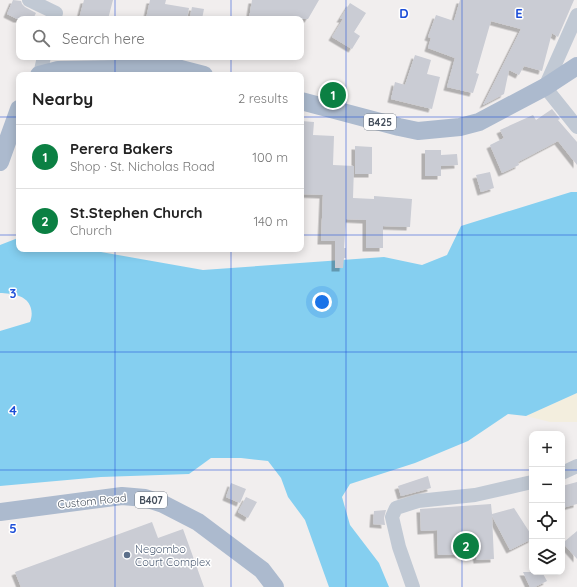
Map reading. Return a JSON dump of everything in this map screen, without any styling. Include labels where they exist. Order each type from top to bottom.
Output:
[{"type":"main road","name":"B425","points":[[304,102],[399,128],[418,131],[460,127],[479,122],[546,87],[577,66]]},
{"type":"main road","points":[[41,69],[177,68],[192,72]]},
{"type":"main road","points":[[0,162],[16,117]]},
{"type":"main road","name":"Custom Road","points":[[0,512],[122,496],[145,498],[163,504],[198,522],[262,570],[275,587]]},
{"type":"street","points":[[29,0],[56,11]]},
{"type":"street","points":[[577,15],[546,87],[577,127]]},
{"type":"street","points":[[565,472],[577,466]]},
{"type":"street","points":[[413,587],[399,547],[392,517],[396,508],[418,501],[474,494],[529,483]]},
{"type":"sand","points":[[577,393],[577,422],[550,422],[526,416]]},
{"type":"water","points":[[571,192],[577,192],[577,393],[526,416],[508,414],[468,441],[415,463],[350,484],[342,497],[350,525],[379,563],[389,587],[329,587],[305,520],[288,497],[281,478],[268,461],[241,458],[211,458],[189,474],[101,477],[0,486],[0,331],[30,322],[32,314],[29,303],[23,298],[7,293],[0,293],[0,245],[16,239],[16,252],[101,252],[203,270],[384,257],[422,265],[447,255],[461,226]]},
{"type":"building","points":[[13,0],[21,1],[25,7],[36,13],[34,16],[16,16],[16,18],[7,14]]},
{"type":"building","points":[[84,0],[113,0],[109,16],[80,16]]},
{"type":"building","points":[[150,0],[166,0],[165,4],[189,8],[188,16],[147,16]]},
{"type":"building","points":[[252,0],[319,0],[308,19],[304,19],[304,16],[249,16]]},
{"type":"building","points":[[460,0],[574,0],[558,37],[552,33],[542,71],[524,66],[519,75],[509,70],[504,94],[483,105],[521,29],[491,21],[476,73],[479,74],[473,93],[447,87],[455,58],[428,48],[431,38],[428,37],[436,15],[454,21]]},
{"type":"building","points":[[350,3],[366,13],[354,32],[360,36],[352,49],[332,37],[343,19],[340,19]]},
{"type":"building","points":[[192,7],[204,9],[203,16],[190,16]]},
{"type":"building","points":[[415,55],[431,60],[427,74],[440,77],[432,109],[391,99],[395,82],[405,85]]},
{"type":"building","points":[[552,109],[560,119],[558,120],[577,142],[577,165],[558,141],[518,162],[519,165],[502,173],[490,145],[504,138],[500,130],[533,115],[536,120]]},
{"type":"building","points":[[304,121],[314,122],[313,135],[334,136],[333,165],[354,166],[353,198],[374,199],[374,196],[412,199],[410,227],[383,226],[383,248],[366,248],[366,220],[346,219],[344,248],[346,248],[346,258],[344,258],[343,268],[335,268],[335,241],[321,241],[323,195],[304,194]]},
{"type":"building","points":[[355,146],[372,147],[372,174],[355,174]]},
{"type":"building","points":[[425,150],[441,150],[441,155],[457,154],[458,165],[441,166],[441,176],[425,176]]},
{"type":"building","points":[[490,172],[494,188],[481,192],[476,175]]},
{"type":"building","points":[[428,476],[431,488],[401,496],[398,486]]},
{"type":"building","points":[[577,482],[577,504],[565,507],[565,485]]},
{"type":"building","points":[[231,483],[246,489],[240,503],[226,497]]},
{"type":"building","points":[[246,497],[257,502],[248,518],[238,512]]},
{"type":"building","points":[[491,504],[492,514],[514,508],[529,531],[529,540],[510,550],[492,516],[494,559],[477,560],[476,554],[438,555],[437,530],[421,531],[420,509]]},
{"type":"building","points":[[386,510],[384,518],[385,525],[373,524],[374,511]]},
{"type":"building","name":"Negombo Court Complex","points":[[152,522],[158,538],[183,529],[204,587],[21,587],[15,572]]},
{"type":"building","points":[[577,531],[577,559],[565,545],[565,541]]},
{"type":"building","points":[[523,572],[529,572],[529,575],[544,575],[547,581],[535,587],[530,587]]},
{"type":"place","name":"Perera Bakers","points":[[333,95]]},
{"type":"place","name":"St.Stephen Church","points":[[466,546]]},
{"type":"place","name":"Negombo Court Complex","points":[[127,555]]}]
